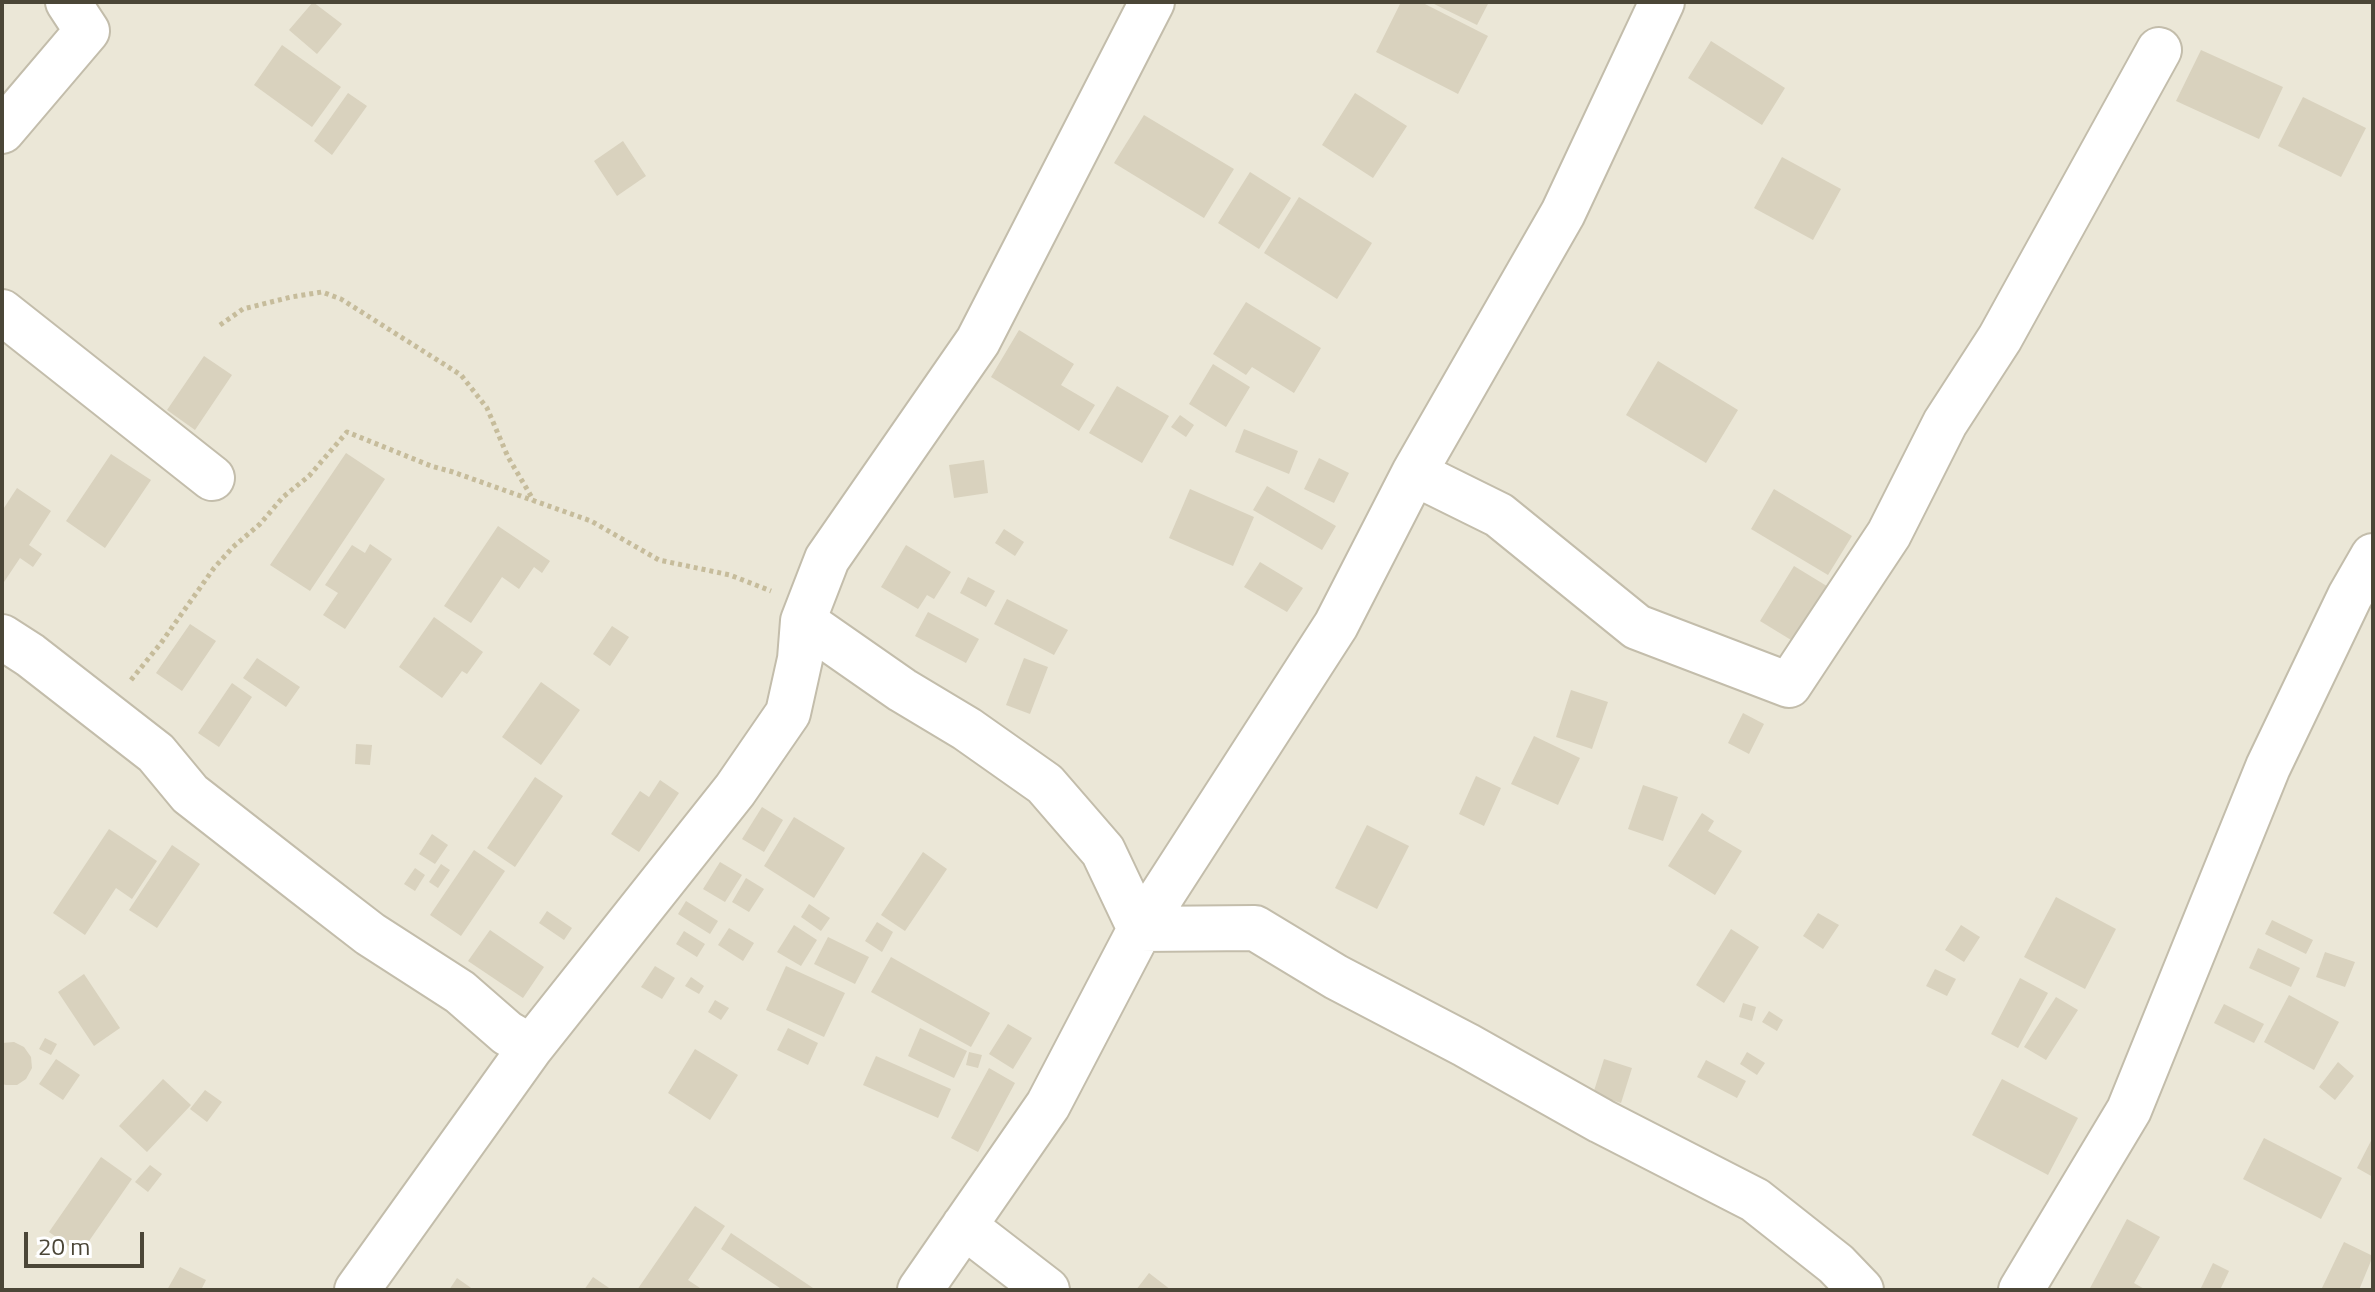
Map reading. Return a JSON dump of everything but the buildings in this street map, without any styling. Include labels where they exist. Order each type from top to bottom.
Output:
[{"type":"street","points":[[2,131],[87,31],[68,2]]},
{"type":"street","points":[[357,1290],[531,1047],[735,790],[788,713],[800,659],[803,621],[827,559],[978,341],[1152,2]]},
{"type":"street","points":[[920,1290],[1048,1105],[1140,929],[1336,625],[1414,473],[1563,213],[1662,2]]},
{"type":"street","points":[[1414,473],[1499,515],[1637,627],[1789,685],[1889,534],[1945,423],[2000,338],[2159,50]]},
{"type":"street","points":[[2,312],[212,478]]},
{"type":"street","points":[[2021,1290],[2129,1110],[2268,767],[2350,596],[2373,556]]},
{"type":"street","points":[[803,621],[1045,784],[1103,851],[1140,929]]},
{"type":"street","points":[[2,637],[30,655],[156,753],[190,794],[315,892],[370,934],[460,992],[507,1033],[531,1047]]},
{"type":"street","points":[[1140,929],[1255,928],[1336,977],[1601,1121],[1755,1200],[1836,1264],[1861,1290]]},
{"type":"street","points":[[964,1226],[1047,1290]]},
{"type":"path","points":[[220,325],[243,309],[291,297],[322,292],[341,299],[461,375],[487,408],[508,457],[535,502]]},
{"type":"path","points":[[128,683],[161,643],[214,568],[283,497],[309,476],[347,432],[431,466],[591,521],[659,560],[730,575],[776,593],[803,621]]},
{"type":"shaded area","points":[[2,2],[2373,2],[2373,1290],[2,1290]]}]
